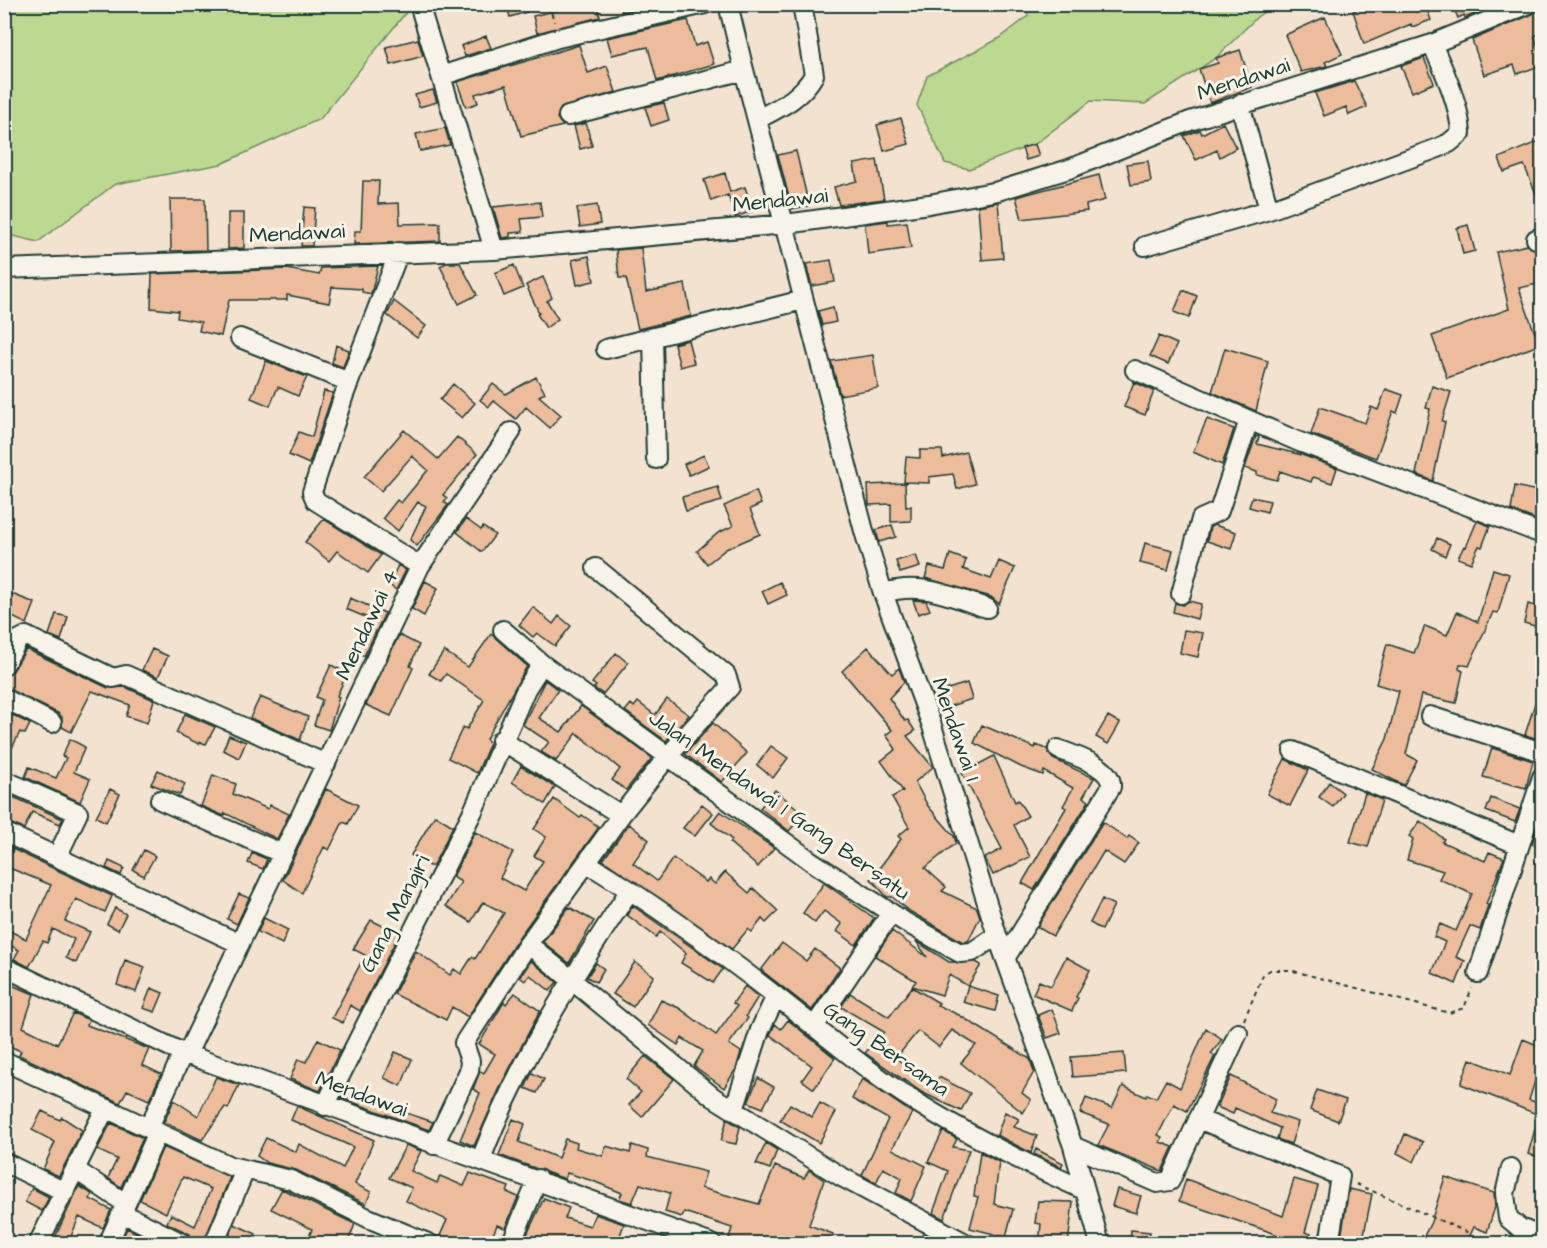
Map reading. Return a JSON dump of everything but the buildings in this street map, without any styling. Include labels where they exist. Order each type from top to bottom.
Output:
[{"type":"street","points":[[419,4],[494,250]]},
{"type":"street","points":[[441,76],[558,38],[705,4]]},
{"type":"street","name":"Mendawai 1","points":[[728,4],[864,531],[883,593],[932,726],[997,935],[1072,1146],[1100,1244]]},
{"type":"street","points":[[758,119],[787,105],[800,94],[814,75],[802,4]]},
{"type":"street","name":"Mendawai","points":[[4,269],[494,250],[786,224],[929,204],[1018,186],[1240,104],[1432,44],[1529,4]]},
{"type":"street","points":[[1145,246],[1269,210],[1438,148],[1458,137],[1461,133],[1447,79],[1432,44]]},
{"type":"street","points":[[568,117],[744,70]]},
{"type":"street","points":[[1240,104],[1269,210]]},
{"type":"street","name":"Mendawai 4","points":[[108,1244],[185,1053],[240,944],[420,566],[313,496],[312,487],[399,252]]},
{"type":"street","points":[[606,349],[803,300]]},
{"type":"street","points":[[240,338],[349,382]]},
{"type":"street","points":[[653,339],[656,459]]},
{"type":"street","points":[[1135,370],[1361,466],[1542,534]]},
{"type":"street","points":[[1181,594],[1201,519],[1220,511],[1249,420]]},
{"type":"street","points":[[420,566],[511,432]]},
{"type":"street","points":[[434,1144],[469,1071],[470,1062],[464,1043],[528,944],[621,815],[669,755],[726,695],[730,687],[729,679],[596,568]]},
{"type":"street","points":[[883,593],[900,588],[921,588],[987,608]]},
{"type":"street","name":"Jalan Mendawai 1 Gang Bersatu","points":[[503,630],[542,664],[811,861],[891,913],[960,953],[972,952],[997,935]]},
{"type":"street","points":[[4,665],[18,640],[26,636],[113,678],[126,675],[326,764]]},
{"type":"street","name":"Gang Mangiri","points":[[325,1106],[474,809],[501,740],[542,664]]},
{"type":"street","points":[[4,698],[52,723]]},
{"type":"street","points":[[1430,716],[1542,752]]},
{"type":"street","points":[[501,740],[621,815]]},
{"type":"street","points":[[1006,957],[1111,787],[1112,781],[1106,772],[1058,749]]},
{"type":"street","points":[[1293,751],[1519,845]]},
{"type":"street","points":[[1478,973],[1519,845],[1538,810],[1542,777]]},
{"type":"street","points":[[4,780],[78,813],[57,857]]},
{"type":"street","points":[[160,801],[283,854]]},
{"type":"street","points":[[4,832],[240,944]]},
{"type":"street","name":"Gang Bersama","points":[[587,863],[630,890],[776,996],[888,1083],[935,1113],[1024,1163],[1083,1189]]},
{"type":"street","points":[[481,1159],[494,1125],[526,1058],[572,978],[630,890]]},
{"type":"street","points":[[814,1027],[891,913]]},
{"type":"street","points":[[528,944],[572,978],[713,1097],[840,1176],[967,1244]]},
{"type":"street","name":"Mendawai","points":[[4,967],[185,1053],[325,1106],[538,1179],[712,1244]]},
{"type":"street","points":[[734,1110],[760,1030],[776,996]]},
{"type":"street","points":[[1072,1146],[1157,1183],[1167,1183],[1238,1033]]},
{"type":"street","points":[[4,1061],[230,1166],[291,1180],[368,1218],[430,1244]]},
{"type":"street","points":[[38,1244],[105,1109]]},
{"type":"street","points":[[1198,1119],[1340,1176],[1329,1244]]},
{"type":"street","points":[[4,1162],[65,1191]]},
{"type":"street","points":[[1511,1168],[1505,1194],[1508,1218],[1520,1228],[1542,1238]]},
{"type":"street","points":[[76,1170],[123,1208],[183,1244]]},
{"type":"street","points":[[214,1244],[245,1170]]},
{"type":"street","points":[[511,1244],[538,1179]]},
{"type":"path","points":[[1238,1033],[1263,975],[1270,970],[1290,970],[1454,1013],[1464,1008],[1478,973]]},
{"type":"path","points":[[1340,1176],[1469,1233]]},
{"type":"green space","points":[[5,5],[412,5],[320,119],[221,164],[115,184],[38,242],[5,234]]},
{"type":"green space","points":[[1026,5],[1274,5],[1257,17],[1216,58],[1145,104],[1091,101],[1035,144],[969,169],[945,163],[917,105],[927,76],[1000,38],[1028,16]]}]
